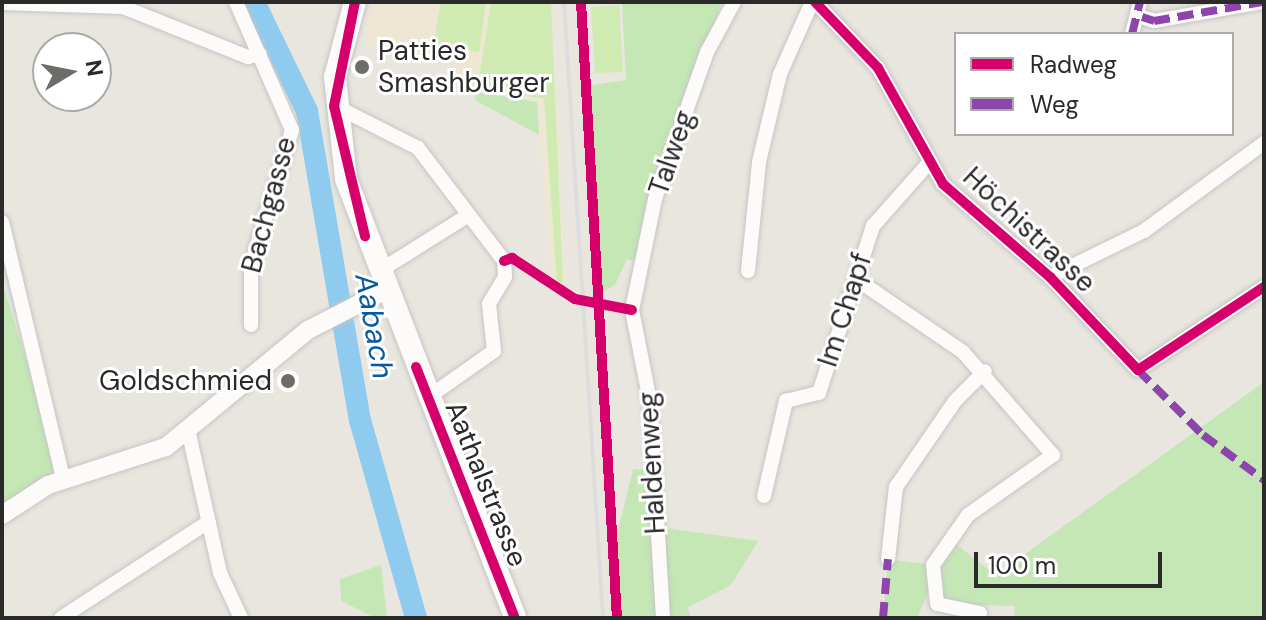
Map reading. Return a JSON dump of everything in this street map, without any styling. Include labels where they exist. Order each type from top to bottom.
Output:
[{"type":"main road","name":"Aathalstrasse","points":[[355,2],[334,106],[353,205],[385,279],[426,399],[515,618]]},
{"type":"street","name":"Bachgasse","points":[[236,2],[292,130],[251,265],[251,325]]},
{"type":"street","name":"Talweg","points":[[632,310],[655,199],[707,52],[734,2]]},
{"type":"street","name":"Höchistrasse","points":[[748,271],[759,162],[780,74],[813,2],[878,68],[927,165],[1050,277],[1138,370],[1264,287]]},
{"type":"street","points":[[1133,32],[1141,10],[1154,21],[1263,2]]},
{"type":"street","points":[[2,3],[123,7],[248,57],[260,54]]},
{"type":"street","points":[[334,106],[418,148],[504,261],[505,277],[489,304],[494,351],[426,399]]},
{"type":"street","points":[[1050,277],[1144,231],[1264,143]]},
{"type":"street","name":"Im Chapf","points":[[764,496],[786,401],[819,393],[881,211],[927,165]]},
{"type":"street","points":[[2,515],[63,479],[149,455],[189,434],[269,359],[334,315],[355,305],[467,216]]},
{"type":"street","points":[[2,222],[63,479]]},
{"type":"street","points":[[856,279],[892,297],[985,371],[1053,455],[968,515],[933,565],[937,604],[980,613]]},
{"type":"street","name":"Haldenweg","points":[[632,310],[649,389],[663,618]]},
{"type":"street","points":[[888,559],[896,487],[944,415],[985,371]]},
{"type":"street","points":[[189,434],[208,522],[241,618]]},
{"type":"street","points":[[61,618],[208,522]]},
{"type":"shaded area","points":[[375,2],[552,2],[566,290],[551,280],[537,102],[450,86],[460,65],[363,43]]},
{"type":"green space","points":[[441,2],[486,2],[479,52],[433,45]]},
{"type":"green space","points":[[491,2],[551,2],[563,282],[557,283],[544,98],[477,92]]},
{"type":"green space","points":[[622,2],[722,2],[661,162],[635,261],[627,259],[615,285],[600,293],[586,86],[626,80]]},
{"type":"green space","points":[[619,5],[623,72],[595,73],[591,7]]},
{"type":"green space","points":[[477,92],[537,102],[539,135],[475,100]]},
{"type":"green space","points":[[2,282],[63,479],[2,519]]},
{"type":"green space","points":[[1264,382],[1264,618],[1014,618],[1015,606],[937,604],[929,591],[917,618],[883,618],[888,559],[933,565],[948,538],[996,575]]},
{"type":"green space","points":[[633,469],[662,471],[665,528],[758,541],[731,585],[688,607],[690,618],[617,618],[613,551]]},
{"type":"green space","points":[[381,565],[387,618],[375,618],[341,601],[340,579]]},
{"type":"waterway","name":"Aabach","points":[[254,2],[307,111],[360,420],[416,618]]},
{"type":"railway","points":[[564,2],[603,618]]},
{"type":"marked path","points":[[1132,32],[1140,2]]},
{"type":"marked path","points":[[1142,17],[1154,21],[1263,2]]},
{"type":"marked path","points":[[1138,370],[1203,435],[1264,480]]},
{"type":"marked path","points":[[883,618],[888,559]]},
{"type":"cycle path","points":[[355,2],[334,106],[365,236]]},
{"type":"cycle path","points":[[581,2],[617,618]]},
{"type":"cycle path","points":[[815,2],[878,68],[943,184],[1050,277],[1138,370],[1264,287]]},
{"type":"cycle path","points":[[504,261],[512,258],[575,299],[632,310]]},
{"type":"cycle path","points":[[416,367],[515,618]]},
{"type":"place","name":"Patties Smashburger","points":[[362,67]]},
{"type":"place","name":"Goldschmied","points":[[288,381]]}]
